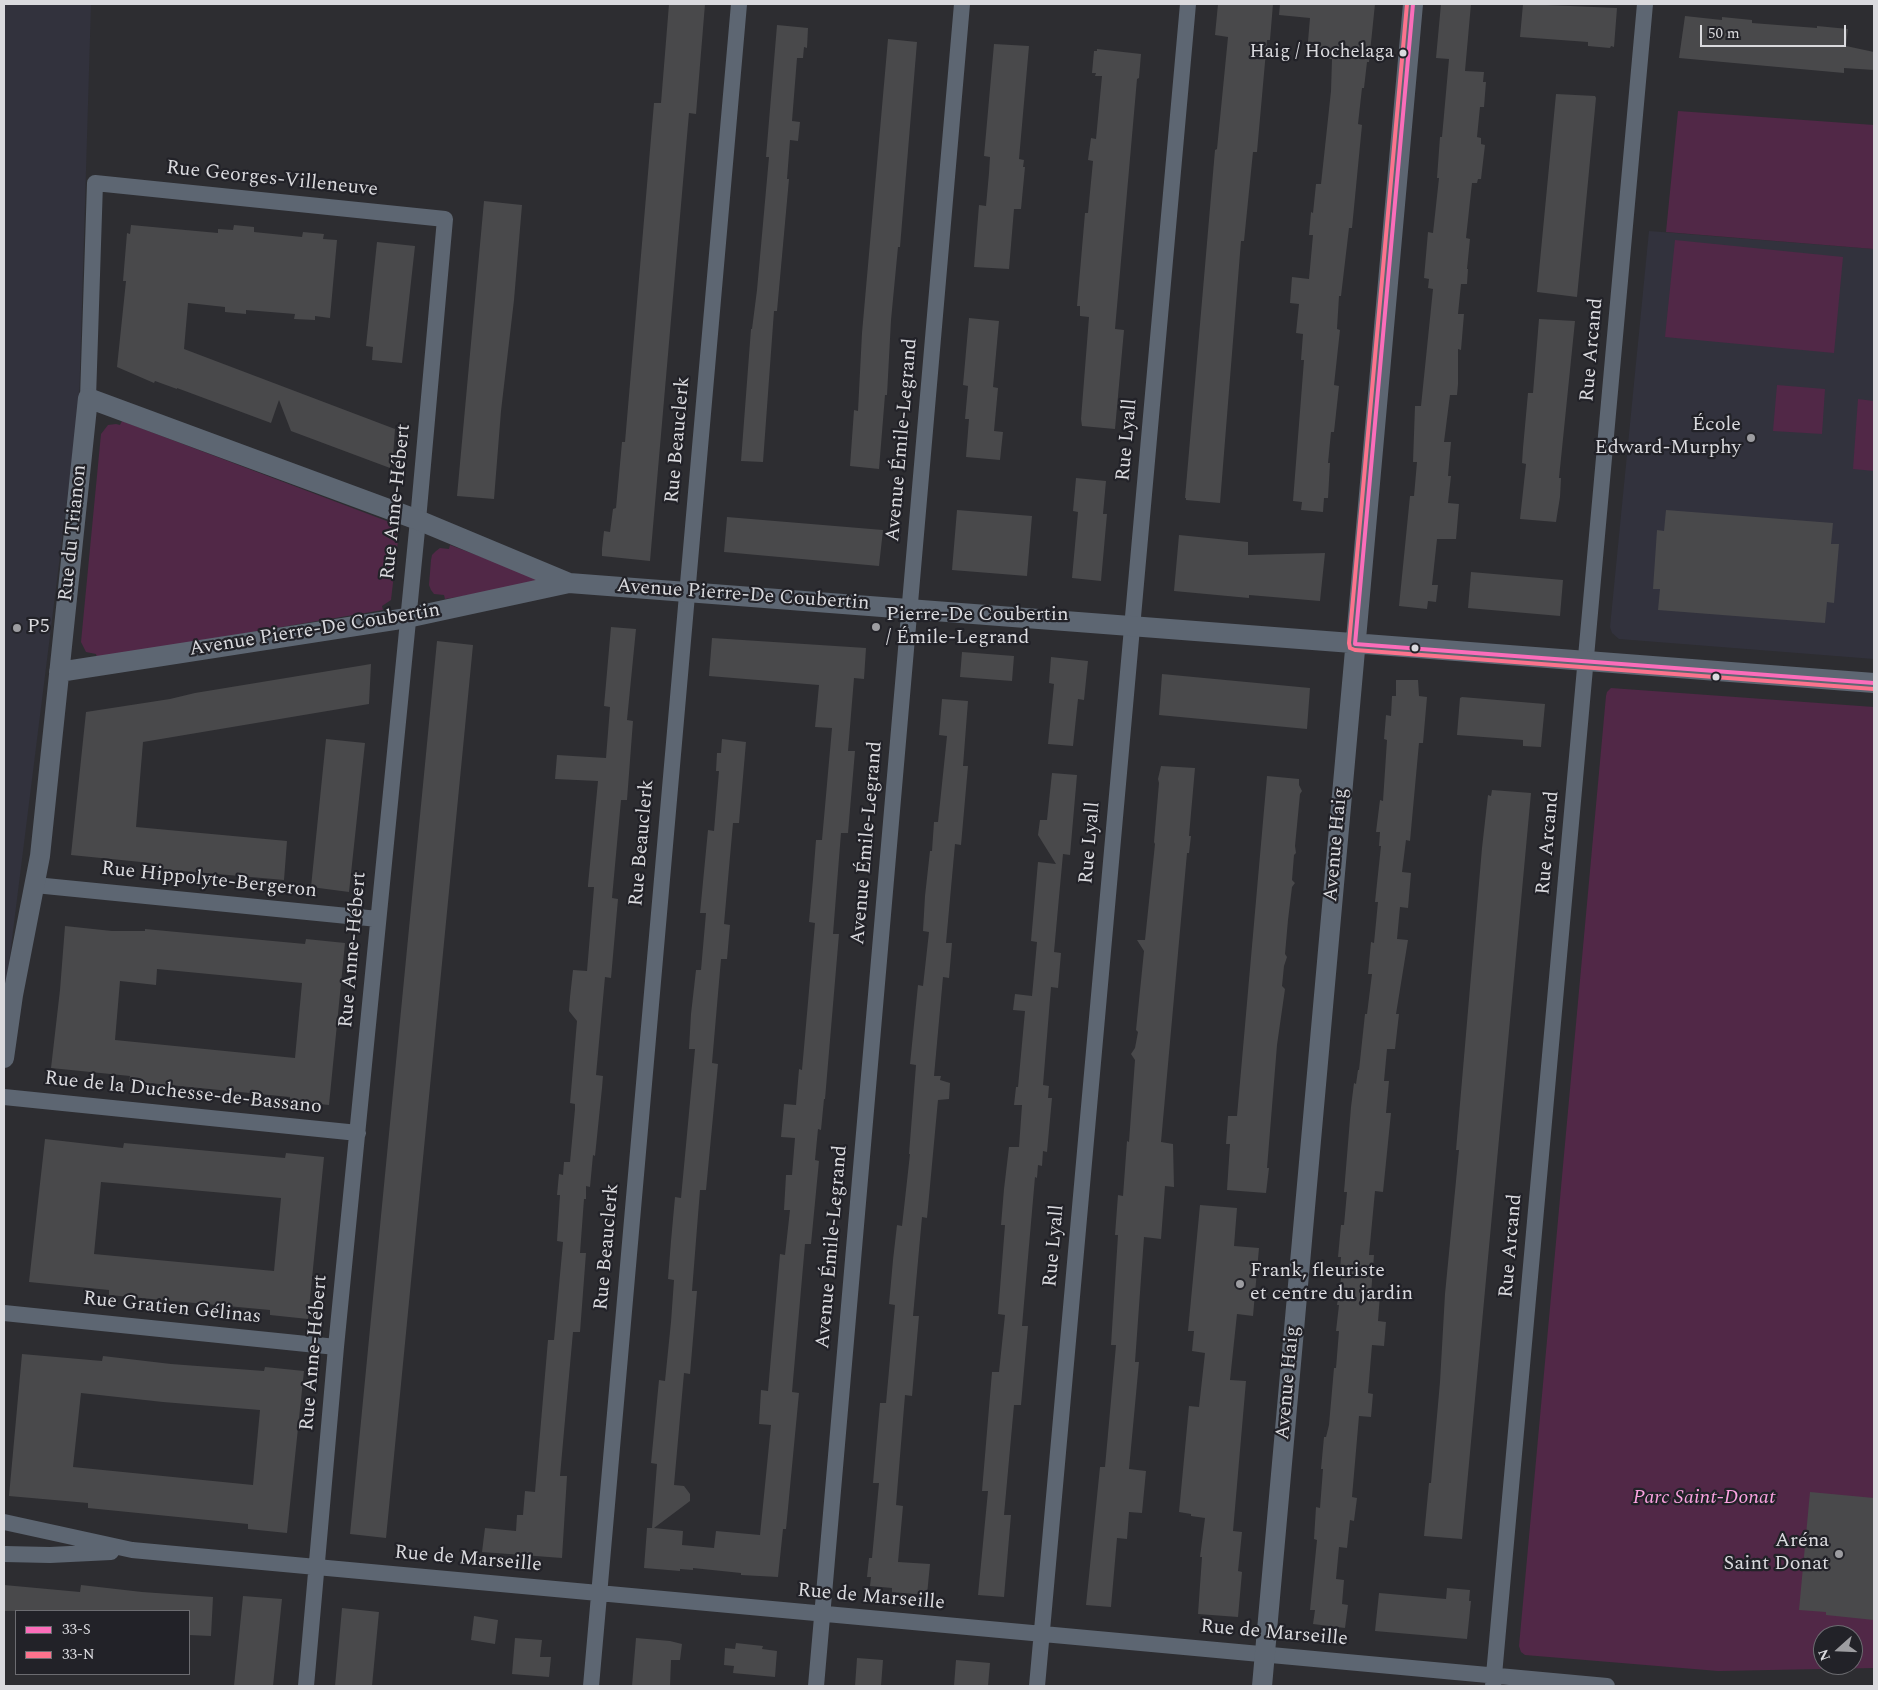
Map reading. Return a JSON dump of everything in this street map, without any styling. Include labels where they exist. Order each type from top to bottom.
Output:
[{"type":"street","name":"Rue Beauclerk","points":[[591,1686],[739,4]]},
{"type":"street","name":"Avenue Émile-Legrand","points":[[816,1686],[962,4]]},
{"type":"street","name":"Rue Lyall","points":[[1037,1686],[1188,4]]},
{"type":"street","name":"Avenue Haig","points":[[1262,1686],[1354,644],[1413,4]]},
{"type":"street","name":"Rue Arcand","points":[[1493,1682],[1645,4]]},
{"type":"street","name":"Rue Georges-Villeneuve","points":[[95,183],[445,218]]},
{"type":"street","name":"Rue du Trianon","points":[[4,1058],[13,995],[40,856],[88,398],[95,183]]},
{"type":"street","name":"Rue Anne-Hébert","points":[[306,1686],[336,1347],[418,520],[445,218]]},
{"type":"street","name":"Avenue Pierre-De Coubertin","points":[[88,398],[418,520],[569,583]]},
{"type":"street","name":"Avenue Pierre-De Coubertin","points":[[59,672],[407,618],[569,583],[1874,683]]},
{"type":"street","name":"Rue Hippolyte-Bergeron","points":[[35,884],[378,919]]},
{"type":"street","name":"Rue de la Duchesse-de-Bassano","points":[[4,1097],[358,1133]]},
{"type":"street","name":"Rue Gratien Gélinas","points":[[4,1314],[336,1347]]},
{"type":"street","name":"Rue de Marseille","points":[[4,1522],[132,1550],[822,1615],[1265,1654],[1493,1682],[1607,1686]]},
{"type":"street","name":"Rue de Marseille","points":[[4,1554],[50,1555],[132,1550]]},
{"type":"shaded area","points":[[4,4],[91,4],[79,404],[4,1003]]},
{"type":"shaded area","name":"École Edward-Murphy","points":[[1649,231],[1874,249],[1874,659],[1619,639],[1612,633],[1610,627]]},
{"type":"green space","points":[[1678,111],[1874,125],[1874,249],[1666,232]]},
{"type":"green space","points":[[1675,240],[1843,257],[1834,353],[1665,337]]},
{"type":"green space","points":[[1777,385],[1825,389],[1822,434],[1773,431]]},
{"type":"green space","points":[[1858,399],[1874,401],[1874,471],[1853,469]]},
{"type":"green space","points":[[122,421],[392,523],[391,526],[396,532],[398,540],[391,600],[382,606],[383,610],[97,658],[96,654],[86,652],[81,642],[101,434],[108,425],[120,425]]},
{"type":"green space","points":[[450,545],[540,579],[539,584],[445,599],[444,595],[434,594],[429,585],[431,560],[432,555],[436,551],[440,548],[449,549]]},
{"type":"green space","name":"Parc Saint-Donat","points":[[1611,688],[1874,707],[1874,1668],[1863,1668],[1863,1625],[1813,1625],[1813,1669],[1718,1671],[1525,1655],[1521,1652],[1519,1646],[1606,696]]},
{"type":"building","points":[[669,4],[705,4],[696,114],[689,113],[650,561],[602,556],[602,549],[604,531],[610,532],[613,509],[616,508],[622,442],[625,442],[654,103],[661,103]]},
{"type":"building","points":[[1218,4],[1273,4],[1270,40],[1267,40],[1257,152],[1253,152],[1244,241],[1241,241],[1220,503],[1186,500],[1185,498],[1215,150],[1217,149],[1228,37],[1215,35]]},
{"type":"building","points":[[1280,4],[1375,4],[1369,62],[1367,62],[1364,88],[1362,88],[1358,124],[1362,125],[1352,228],[1349,228],[1341,296],[1339,296],[1337,329],[1340,330],[1334,385],[1339,386],[1334,432],[1331,432],[1328,463],[1330,463],[1328,498],[1324,498],[1323,512],[1301,510],[1302,502],[1293,501],[1304,360],[1301,360],[1303,334],[1296,333],[1299,304],[1290,303],[1292,277],[1309,279],[1313,235],[1309,235],[1311,212],[1313,213],[1316,184],[1321,184],[1331,91],[1332,59],[1329,59],[1330,56],[1307,53],[1310,18],[1279,15]]},
{"type":"building","points":[[1441,4],[1471,4],[1465,71],[1484,72],[1483,82],[1486,82],[1484,107],[1480,107],[1477,137],[1481,138],[1481,144],[1485,145],[1481,179],[1478,179],[1477,183],[1472,183],[1466,238],[1470,239],[1467,284],[1461,284],[1458,314],[1464,314],[1461,350],[1458,349],[1457,395],[1450,395],[1444,442],[1451,442],[1448,476],[1451,476],[1448,503],[1459,504],[1456,539],[1437,539],[1432,585],[1438,585],[1436,602],[1428,601],[1427,609],[1399,606],[1410,496],[1414,496],[1417,462],[1413,462],[1415,406],[1421,406],[1433,289],[1428,288],[1429,279],[1424,278],[1428,232],[1433,233],[1439,178],[1437,178],[1440,137],[1442,137],[1449,59],[1436,58]]},
{"type":"building","points":[[1523,4],[1617,8],[1614,47],[1588,46],[1588,42],[1520,37]]},
{"type":"building","points":[[1685,16],[1722,20],[1722,17],[1752,20],[1752,23],[1848,29],[1846,46],[1874,52],[1874,70],[1844,68],[1844,73],[1679,58]]},
{"type":"building","points":[[777,25],[808,28],[807,48],[804,47],[803,58],[797,58],[792,121],[800,122],[798,141],[790,140],[787,179],[789,179],[777,311],[774,311],[763,462],[741,461],[751,329],[757,290],[769,157],[766,157]]},
{"type":"building","points":[[888,39],[917,42],[879,469],[850,466],[854,410],[858,411],[862,333]]},
{"type":"building","points":[[994,44],[1029,46],[1019,159],[1024,160],[1023,167],[1025,167],[1021,209],[1014,209],[1009,269],[974,267],[979,205],[986,206],[989,173],[990,157],[984,156]]},
{"type":"building","points":[[1097,49],[1141,54],[1139,78],[1137,79],[1115,329],[1124,330],[1115,429],[1082,426],[1081,419],[1089,317],[1080,316],[1080,306],[1077,306],[1085,213],[1088,213],[1093,161],[1088,160],[1091,138],[1096,139],[1102,76],[1095,76],[1096,73],[1092,73],[1094,51],[1097,51]]},
{"type":"building","points":[[1556,94],[1595,96],[1596,98],[1577,297],[1537,292]]},
{"type":"building","points":[[484,201],[522,205],[494,499],[457,496]]},
{"type":"building","points":[[131,225],[218,233],[218,229],[233,230],[234,225],[254,227],[254,232],[302,237],[303,232],[324,234],[323,239],[337,240],[330,318],[315,316],[315,320],[294,319],[295,314],[246,310],[246,314],[225,312],[225,307],[188,303],[184,349],[395,429],[390,468],[291,431],[279,400],[271,423],[177,388],[155,381],[154,383],[117,367],[126,281],[123,281],[127,233],[130,234]]},
{"type":"building","points":[[377,242],[415,246],[402,363],[372,360],[373,347],[366,346]]},
{"type":"building","points":[[969,318],[999,321],[993,387],[998,388],[994,431],[1003,432],[1000,460],[966,457],[969,419],[965,419],[968,386],[963,385]]},
{"type":"building","points":[[1539,319],[1575,321],[1559,478],[1561,478],[1560,497],[1556,522],[1520,519],[1526,464],[1522,463],[1528,393],[1533,393]]},
{"type":"building","points":[[1076,478],[1106,481],[1103,514],[1107,514],[1101,581],[1072,578],[1078,512],[1073,511]]},
{"type":"building","points":[[957,510],[1032,516],[1027,576],[952,570]]},
{"type":"building","points":[[1666,510],[1833,523],[1831,544],[1839,544],[1834,603],[1827,602],[1825,623],[1658,610],[1660,589],[1653,589],[1657,530],[1664,531]]},
{"type":"building","points":[[727,517],[883,530],[879,566],[724,552]]},
{"type":"building","points":[[1179,535],[1248,542],[1248,555],[1325,553],[1320,601],[1249,595],[1249,598],[1174,591]]},
{"type":"building","points":[[1471,572],[1563,580],[1560,616],[1468,608]]},
{"type":"building","points":[[611,627],[636,629],[627,720],[633,721],[627,800],[621,800],[612,898],[618,899],[611,978],[605,977],[596,1075],[603,1076],[602,1088],[590,1187],[586,1186],[586,1199],[584,1199],[580,1253],[586,1253],[580,1332],[573,1332],[560,1476],[567,1476],[562,1558],[482,1552],[485,1528],[516,1531],[517,1515],[523,1515],[525,1491],[535,1492],[548,1340],[554,1340],[563,1242],[557,1241],[560,1195],[557,1195],[559,1174],[563,1175],[564,1162],[570,1162],[575,1109],[575,1104],[570,1103],[577,1021],[569,1011],[570,997],[573,970],[587,971],[594,887],[588,887],[588,885],[598,781],[555,779],[557,755],[606,758],[610,707],[604,706]]},
{"type":"building","points":[[712,638],[866,648],[864,679],[854,678],[848,751],[855,751],[848,833],[841,833],[833,934],[839,934],[825,1099],[821,1130],[818,1129],[815,1160],[819,1161],[811,1244],[805,1244],[792,1392],[799,1393],[786,1529],[783,1529],[778,1577],[741,1575],[741,1573],[693,1568],[693,1570],[680,1569],[680,1571],[644,1568],[647,1528],[652,1528],[657,1464],[651,1463],[659,1380],[665,1381],[671,1322],[674,1280],[668,1279],[671,1241],[675,1197],[681,1198],[695,1049],[689,1049],[691,1014],[696,970],[701,970],[706,913],[700,913],[708,830],[714,831],[719,771],[716,771],[717,753],[721,753],[722,739],[746,742],[739,823],[733,823],[724,924],[730,925],[727,959],[721,959],[712,1063],[718,1064],[706,1190],[700,1190],[692,1291],[697,1291],[690,1374],[684,1373],[674,1485],[684,1486],[690,1494],[690,1501],[654,1528],[683,1531],[682,1545],[714,1548],[716,1531],[760,1535],[771,1425],[759,1424],[761,1390],[768,1391],[780,1254],[785,1255],[790,1210],[784,1210],[786,1175],[792,1175],[795,1138],[781,1137],[784,1104],[796,1105],[799,1069],[802,1070],[815,923],[809,922],[816,840],[822,840],[832,728],[815,727],[819,685],[709,676]]},
{"type":"building","points":[[437,641],[473,645],[386,1538],[350,1534]]},
{"type":"building","points":[[962,652],[1014,656],[1012,681],[960,677]]},
{"type":"building","points":[[1051,657],[1088,661],[1084,700],[1078,699],[1073,746],[1048,744],[1054,684],[1049,683]]},
{"type":"building","points":[[371,664],[369,704],[143,742],[136,827],[287,841],[284,880],[151,868],[151,863],[71,855],[86,712]]},
{"type":"building","points":[[1162,674],[1310,688],[1307,729],[1159,715]]},
{"type":"building","points":[[1396,680],[1418,680],[1419,696],[1427,697],[1423,743],[1419,743],[1410,841],[1406,840],[1402,872],[1411,873],[1408,908],[1400,907],[1397,939],[1408,940],[1396,1014],[1399,1014],[1395,1049],[1387,1049],[1384,1081],[1389,1081],[1386,1113],[1391,1113],[1383,1192],[1375,1191],[1369,1255],[1374,1255],[1371,1294],[1380,1295],[1378,1321],[1386,1322],[1384,1346],[1372,1345],[1368,1393],[1373,1394],[1371,1417],[1359,1416],[1352,1497],[1357,1498],[1354,1521],[1350,1520],[1347,1548],[1339,1547],[1336,1579],[1344,1580],[1342,1604],[1348,1605],[1345,1628],[1313,1624],[1315,1610],[1310,1610],[1317,1540],[1314,1539],[1316,1507],[1320,1508],[1324,1437],[1326,1437],[1329,1425],[1334,1368],[1336,1368],[1339,1331],[1336,1331],[1339,1305],[1337,1305],[1342,1271],[1340,1271],[1341,1257],[1338,1257],[1341,1225],[1344,1225],[1347,1192],[1344,1192],[1351,1107],[1354,1083],[1356,1084],[1359,1070],[1365,1014],[1367,1014],[1372,974],[1368,974],[1371,942],[1374,943],[1378,902],[1375,902],[1381,846],[1379,846],[1380,832],[1376,832],[1380,800],[1383,801],[1387,740],[1384,739],[1386,715],[1391,716],[1392,696],[1396,696]]},
{"type":"building","points":[[1460,698],[1545,704],[1541,747],[1523,746],[1523,740],[1457,735]]},
{"type":"building","points":[[942,699],[968,701],[963,766],[968,766],[961,845],[955,844],[946,943],[952,943],[949,978],[943,977],[934,1076],[941,1076],[940,1080],[950,1083],[949,1099],[938,1100],[927,1218],[922,1217],[913,1316],[919,1316],[912,1396],[905,1395],[896,1505],[903,1506],[898,1562],[930,1564],[927,1595],[892,1592],[892,1588],[870,1586],[871,1577],[867,1577],[869,1558],[872,1558],[879,1483],[873,1483],[880,1403],[886,1403],[895,1305],[889,1304],[893,1260],[897,1225],[902,1226],[910,1154],[916,1065],[910,1064],[918,985],[923,986],[929,932],[923,931],[925,896],[930,851],[932,851],[934,822],[938,822],[947,736],[939,735]]},
{"type":"building","points":[[326,739],[365,743],[349,892],[311,887]]},
{"type":"building","points":[[1161,766],[1195,768],[1189,836],[1191,836],[1189,853],[1187,853],[1161,1142],[1173,1144],[1174,1187],[1165,1186],[1161,1239],[1144,1237],[1135,1362],[1139,1362],[1129,1469],[1146,1471],[1142,1513],[1129,1512],[1127,1539],[1117,1538],[1111,1607],[1086,1605],[1100,1467],[1105,1467],[1116,1345],[1111,1345],[1118,1235],[1115,1235],[1118,1195],[1123,1196],[1127,1141],[1129,1142],[1135,1060],[1131,1054],[1135,1048],[1138,1032],[1136,1030],[1144,951],[1137,940],[1145,940],[1155,844],[1158,779]]},
{"type":"building","points":[[1052,773],[1077,775],[1070,855],[1063,854],[1054,952],[1061,953],[1058,988],[1051,987],[1043,1085],[1049,1086],[1048,1098],[1052,1098],[1047,1152],[1043,1151],[1042,1166],[1038,1165],[1037,1178],[1035,1177],[1022,1326],[1028,1326],[1021,1405],[1014,1405],[1004,1515],[1011,1515],[1004,1597],[978,1595],[988,1491],[982,1491],[992,1372],[999,1372],[1005,1315],[998,1314],[1005,1225],[1001,1225],[1004,1189],[1009,1147],[1019,1147],[1022,1105],[1014,1105],[1016,1087],[1018,1087],[1025,1011],[1013,1010],[1015,994],[1032,996],[1037,942],[1031,941],[1038,862],[1056,864],[1038,835],[1040,820],[1047,820]]},
{"type":"building","points":[[1267,776],[1299,779],[1302,791],[1300,794],[1292,880],[1295,883],[1292,887],[1285,954],[1287,957],[1282,986],[1285,989],[1277,1045],[1266,1193],[1227,1190],[1230,1144],[1226,1144],[1228,1116],[1237,1116]]},
{"type":"building","points":[[1492,790],[1531,793],[1462,1539],[1424,1536],[1440,1382],[1445,1294],[1459,1150],[1456,1150],[1482,848],[1488,795],[1491,796]]},
{"type":"building","points":[[65,926],[112,931],[145,931],[145,929],[305,944],[306,939],[345,943],[329,1105],[290,1101],[290,1097],[129,1081],[130,1076],[51,1068]],"holes":[[[157,969],[302,983],[295,1058],[115,1040],[120,981],[156,985]]]},
{"type":"building","points":[[45,1139],[123,1148],[124,1143],[285,1158],[286,1153],[324,1157],[308,1319],[270,1315],[270,1310],[109,1295],[109,1290],[29,1282]],"holes":[[[101,1182],[281,1198],[274,1271],[94,1254]]]},
{"type":"building","points":[[1200,1205],[1237,1208],[1234,1246],[1259,1248],[1253,1316],[1237,1314],[1230,1380],[1246,1381],[1233,1531],[1242,1532],[1238,1571],[1242,1572],[1238,1617],[1198,1614],[1202,1557],[1200,1557],[1205,1518],[1179,1512],[1189,1406],[1199,1407],[1205,1353],[1192,1351],[1194,1331],[1188,1331]]},
{"type":"building","points":[[22,1354],[102,1361],[103,1356],[171,1364],[264,1371],[265,1367],[304,1371],[287,1533],[248,1529],[248,1524],[88,1508],[88,1503],[9,1496]],"holes":[[[81,1393],[260,1410],[253,1485],[73,1467]]]},
{"type":"building","name":"Aréna Saint Donat","points":[[1810,1492],[1874,1498],[1874,1620],[1826,1615],[1826,1612],[1799,1610]]},
{"type":"building","points":[[4,1585],[80,1592],[81,1585],[213,1597],[211,1636],[190,1635],[190,1610],[4,1611]]},
{"type":"building","points":[[1447,1588],[1470,1590],[1469,1601],[1471,1601],[1467,1639],[1375,1631],[1379,1593],[1446,1599]]},
{"type":"building","points":[[243,1596],[282,1599],[273,1686],[234,1686]]},
{"type":"building","points":[[342,1608],[379,1612],[372,1686],[335,1686]]},
{"type":"building","points":[[474,1616],[498,1620],[495,1644],[471,1640]]},
{"type":"building","points":[[515,1638],[542,1640],[540,1657],[551,1657],[549,1677],[512,1674]]},
{"type":"building","points":[[636,1638],[682,1644],[680,1660],[671,1660],[670,1686],[632,1686]]},
{"type":"building","points":[[736,1643],[763,1646],[762,1649],[777,1651],[775,1677],[733,1673],[734,1666],[724,1665],[725,1648],[735,1649]]},
{"type":"building","points":[[857,1658],[883,1660],[881,1686],[855,1686]]},
{"type":"building","points":[[956,1660],[990,1663],[988,1686],[954,1686]]},
{"type":"transit line","name":"33-N","points":[[1407,4],[1350,648],[1355,650],[1874,689]]},
{"type":"transit line","name":"33-S","points":[[1413,4],[1355,644],[1874,683]]},
{"type":"place","name":"Haig / Hochelaga","points":[[1403,53]]},
{"type":"place","name":"École Edward-Murphy","points":[[1751,438]]},
{"type":"place","name":"Pierre-De Coubertin / Émile-Legrand","points":[[876,627]]},
{"type":"place","name":"P5","points":[[17,628]]},
{"type":"place","name":"Frank, fleuriste et centre du jardin","points":[[1240,1284]]},
{"type":"place","name":"Aréna Saint Donat","points":[[1839,1554]]}]
